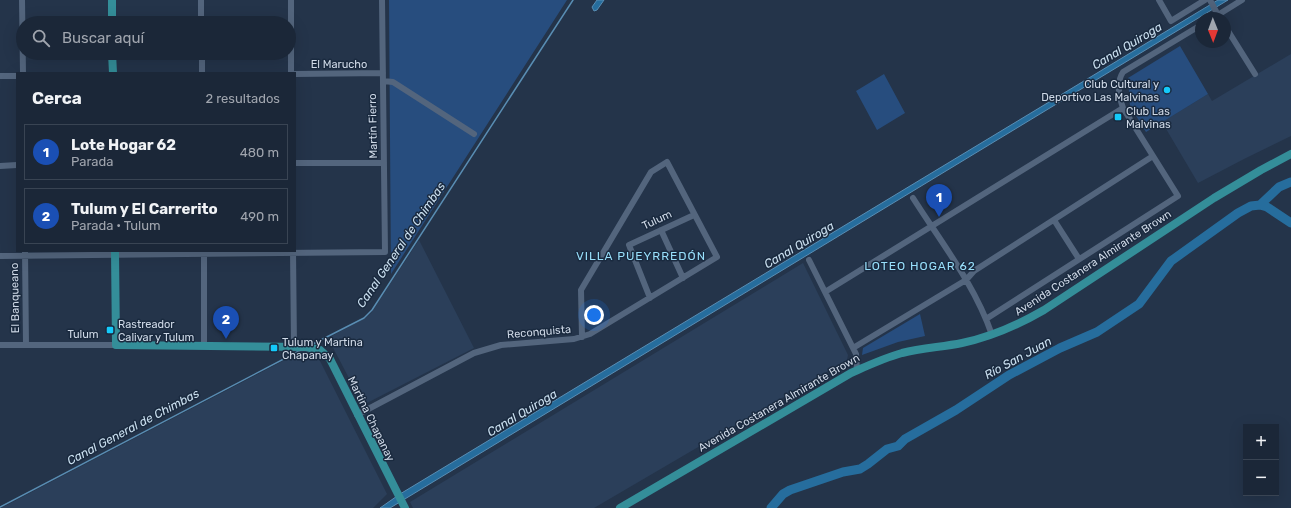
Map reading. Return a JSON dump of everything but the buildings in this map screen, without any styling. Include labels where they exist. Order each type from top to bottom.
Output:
[{"type":"main road","points":[[112,0],[112,16]]},
{"type":"main road","points":[[112,60],[113,72]]},
{"type":"main road","name":"Avenida Costanera Almirante Brown","points":[[620,508],[857,370],[903,353],[962,343],[992,335],[1016,325],[1036,314],[1214,198],[1291,154]]},
{"type":"main road","points":[[115,253],[116,345]]},
{"type":"main road","name":"Tulum","points":[[116,345],[308,347]]},
{"type":"main road","name":"Martina Chapanay","points":[[308,347],[320,350],[330,359],[401,502]]},
{"type":"street","points":[[22,0],[22,16]]},
{"type":"street","points":[[201,0],[201,16]]},
{"type":"street","points":[[290,0],[290,16]]},
{"type":"street","name":"Martín Fierro","points":[[293,252],[385,252],[382,0]]},
{"type":"street","points":[[1159,0],[1171,21],[1205,0]]},
{"type":"street","points":[[1215,10],[1242,0]]},
{"type":"street","points":[[986,319],[1178,196],[1123,108],[1120,97],[1119,83],[1123,72],[1195,29]]},
{"type":"street","points":[[1231,36],[1255,74]]},
{"type":"street","points":[[23,60],[23,72]]},
{"type":"street","points":[[202,60],[202,72]]},
{"type":"street","points":[[291,60],[291,72]]},
{"type":"street","name":"El Marucho","points":[[296,74],[383,73]]},
{"type":"street","points":[[0,76],[16,76]]},
{"type":"street","points":[[383,81],[393,82],[474,134]]},
{"type":"street","points":[[826,292],[1123,108]]},
{"type":"street","points":[[853,348],[966,280],[974,271],[1153,156]]},
{"type":"street","points":[[582,337],[581,290],[651,172],[667,162],[694,215]]},
{"type":"street","points":[[296,163],[384,163]]},
{"type":"street","points":[[0,166],[16,165]]},
{"type":"street","points":[[913,198],[974,292],[992,335]]},
{"type":"street","name":"Tulum","points":[[650,298],[629,244],[694,215]]},
{"type":"street","name":"Reconquista","points":[[357,414],[474,353],[501,346],[582,337],[590,334],[717,257],[694,215]]},
{"type":"street","points":[[1054,220],[1079,260]]},
{"type":"street","points":[[661,230],[683,278]]},
{"type":"street","points":[[204,252],[204,345]]},
{"type":"street","points":[[0,256],[25,253],[293,252],[294,346]]},
{"type":"street","name":"El Banqueano","points":[[25,253],[26,345]]},
{"type":"street","points":[[810,260],[856,354],[857,370]]},
{"type":"street","name":"Tulum","points":[[0,345],[116,345]]},
{"type":"shaded area","points":[[389,0],[567,0],[391,274]]},
{"type":"shaded area","points":[[597,0],[604,0],[597,10],[594,11],[592,7]]},
{"type":"shaded area","points":[[1218,0],[1228,0],[1208,12],[1198,12]]},
{"type":"shaded area","points":[[1195,14],[1195,20],[390,508],[380,508],[400,494]]},
{"type":"shaded area","name":"Club Cultural y Deportivo Las Malvinas","points":[[1180,46],[1208,94],[1146,132],[1130,106],[1128,78]]},
{"type":"shaded area","points":[[1291,54],[1291,136],[1198,183],[1162,122],[1208,94],[1212,101]]},
{"type":"shaded area","points":[[884,74],[905,113],[877,130],[856,91]]},
{"type":"shaded area","points":[[419,240],[474,348],[363,405],[328,338],[365,318],[371,313]]},
{"type":"shaded area","points":[[803,263],[848,355],[847,360],[594,508],[413,508],[410,502]]},
{"type":"shaded area","points":[[920,314],[925,336],[898,342],[862,355],[863,348]]},
{"type":"shaded area","points":[[304,350],[317,355],[387,494],[373,508],[1,508]]},
{"type":"waterway","name":"Canal General de Chimbas","points":[[311,345],[364,318],[372,310],[573,0]]},
{"type":"waterway","name":"Río San Juan","points":[[1260,205],[1279,187],[1291,182]]},
{"type":"waterway","name":"Río San Juan","points":[[771,508],[783,494],[790,490],[843,472],[860,469],[887,449],[898,446],[905,439],[956,410],[1009,375],[1060,348],[1097,332],[1139,304],[1171,261],[1238,213],[1251,206],[1260,205],[1267,207],[1291,223]]},
{"type":"waterway","name":"Canal General de Chimbas","points":[[0,507],[301,350]]},
{"type":"place","name":"Club Cultural y Deportivo Las Malvinas","points":[[1167,90]]},
{"type":"place","name":"Club Las Malvinas","points":[[1118,117]]},
{"type":"place","name":"Lote Hogar 62","points":[[939,217]]},
{"type":"place","name":"Rastreador Calivar y Tulum","points":[[110,330]]},
{"type":"place","name":"Tulum y El Carrerito","points":[[226,339]]},
{"type":"place","name":"Tulum y Martina Chapanay","points":[[274,348]]},
{"type":"district","name":"VILLA PUEYRREDÓN","points":[[641,256]]},
{"type":"district","name":"LOTEO HOGAR 62","points":[[920,266]]},
{"type":"water label","name":"Canal Quiroga","points":[[1127,46]]},
{"type":"water label","name":"Canal Quiroga","points":[[799,245]]},
{"type":"water label","name":"Canal Quiroga","points":[[522,413]]}]
